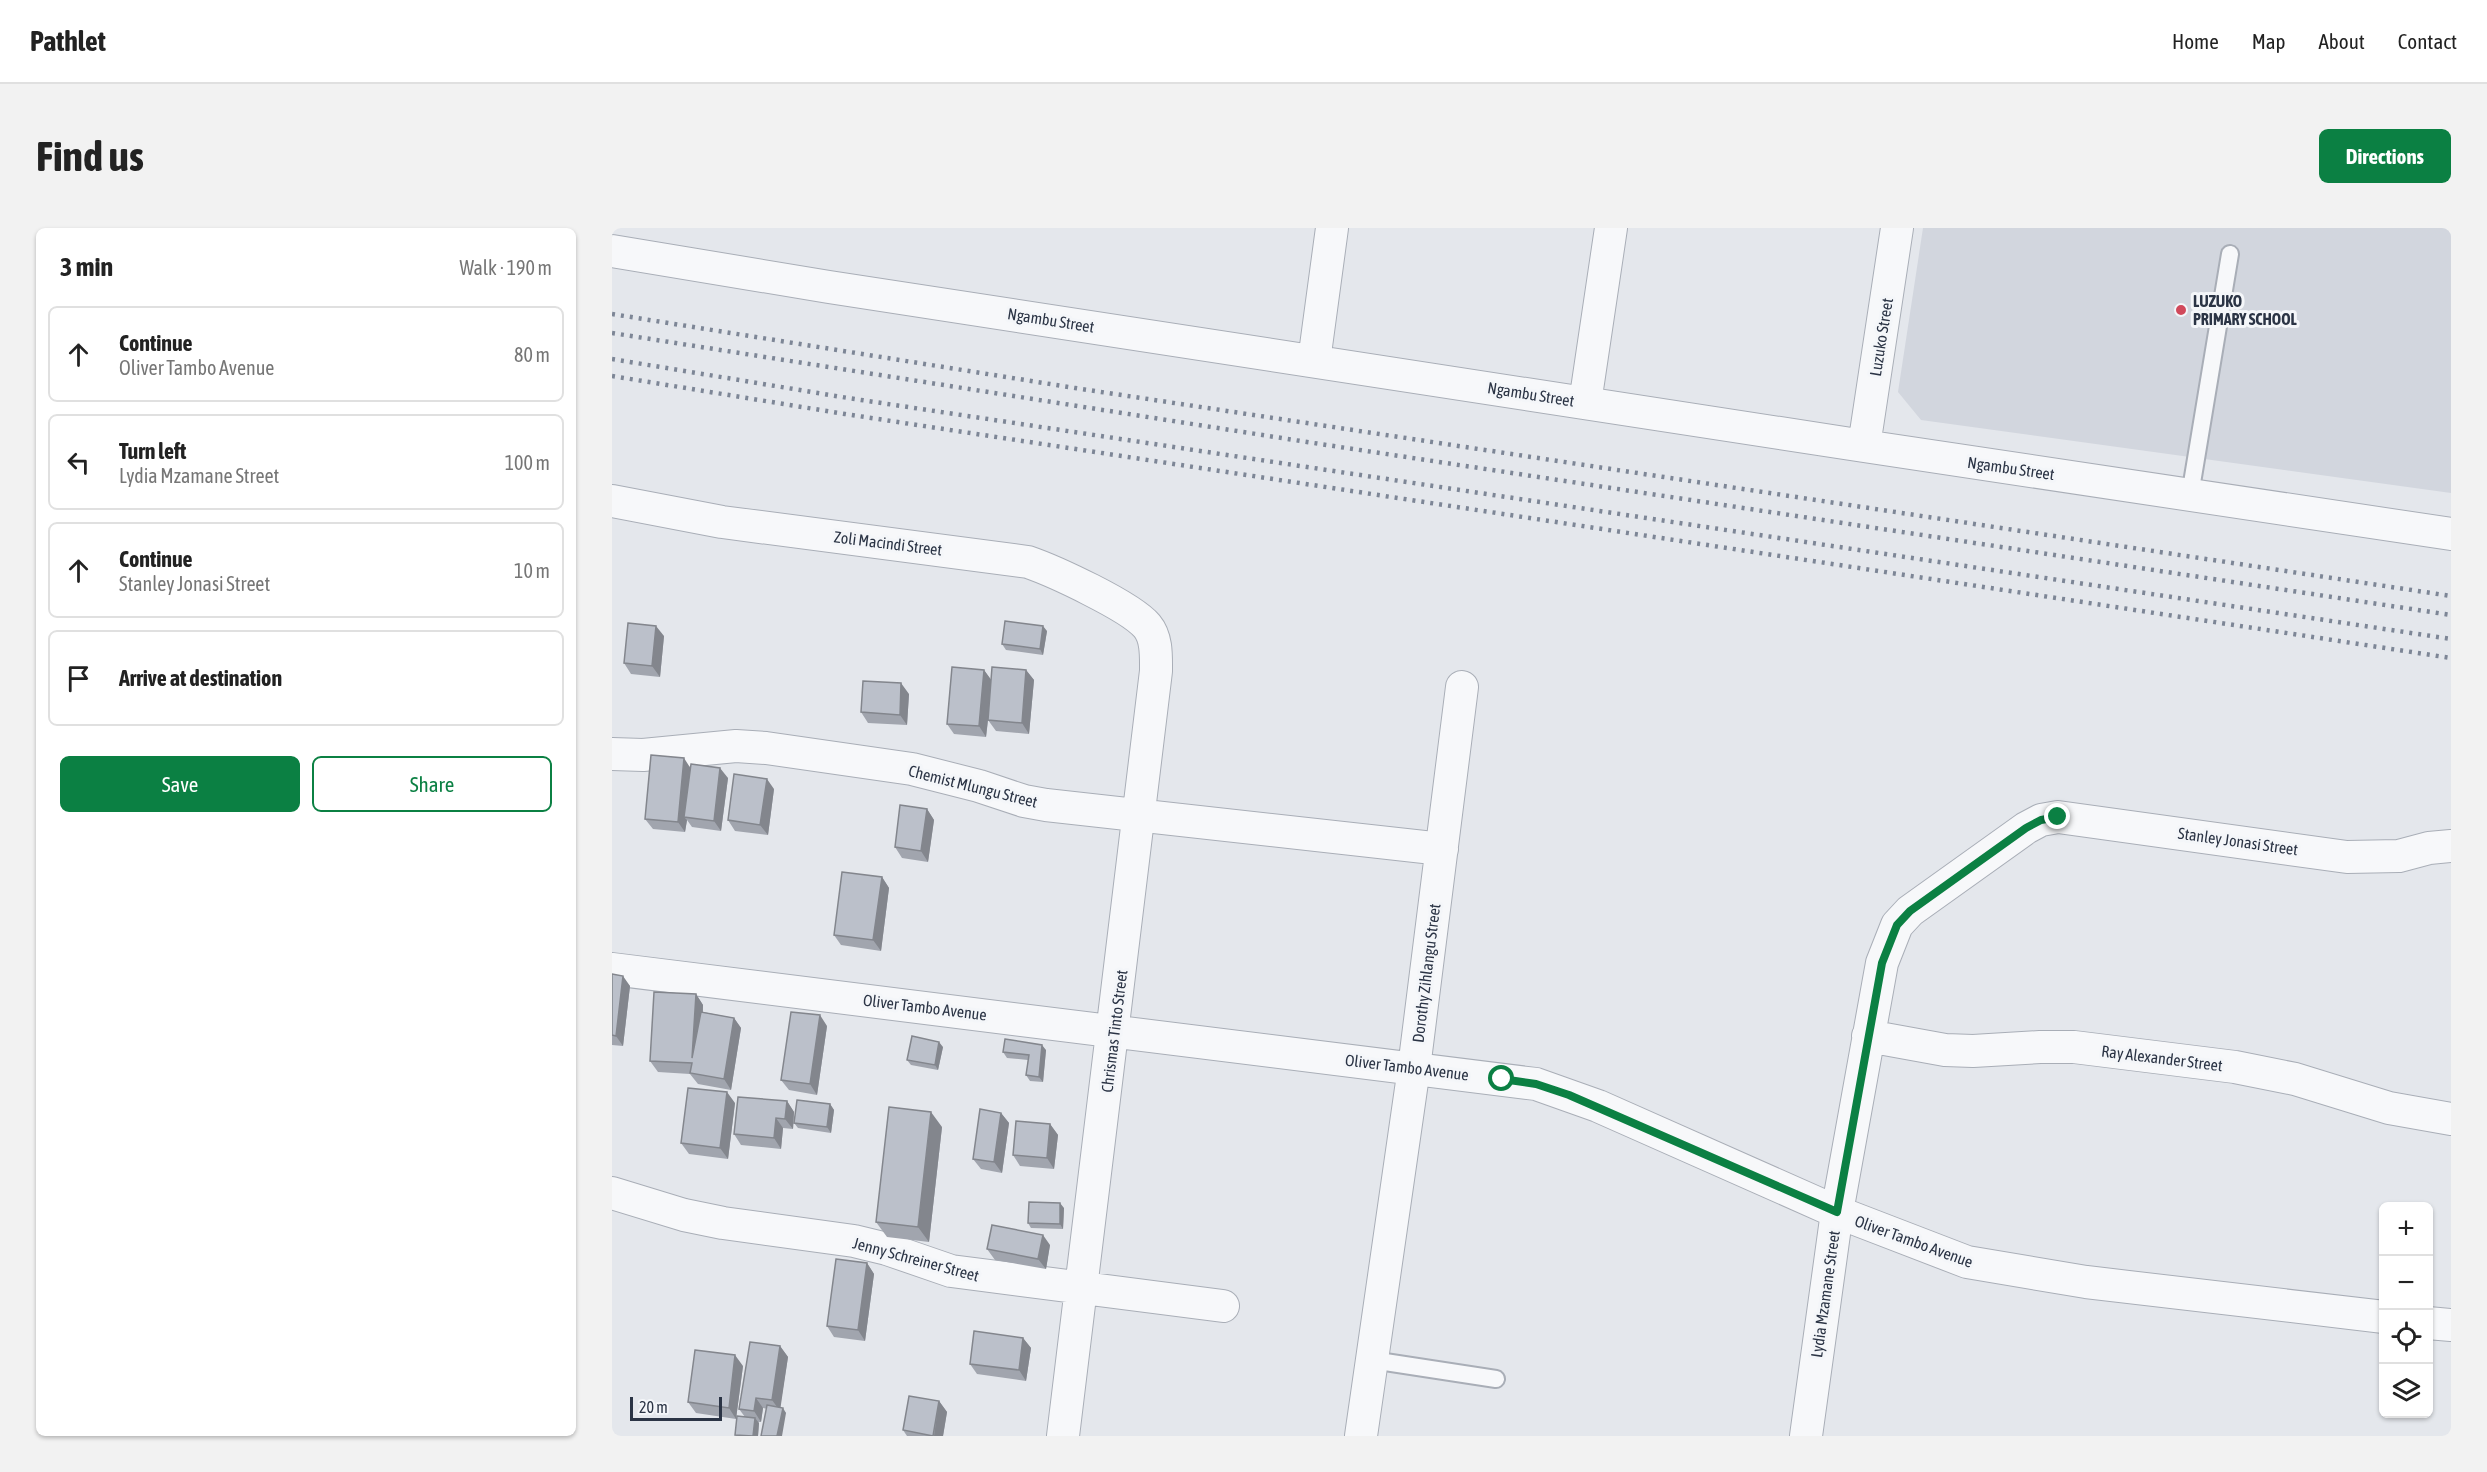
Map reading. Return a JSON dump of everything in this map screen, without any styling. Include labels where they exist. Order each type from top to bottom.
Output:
[{"type":"street","points":[[1314,361],[1332,228]]},
{"type":"street","points":[[1585,403],[1611,228]]},
{"type":"street","name":"Luzuko Street","points":[[1864,446],[1898,228]]},
{"type":"street","name":"Ngambu Street","points":[[612,250],[829,287],[2451,534]]},
{"type":"street","name":"Zoli Macindi Street","points":[[612,501],[722,522],[1028,562],[1049,569],[1126,610],[1148,627]]},
{"type":"street","name":"Chrismas Tinto Street","points":[[1064,1436],[1156,671],[1156,649],[1148,627]]},
{"type":"street","name":"Dorothy Zihlangu Street","points":[[1361,1436],[1414,1068],[1462,687]]},
{"type":"street","name":"Chemist Mlungu Street","points":[[612,754],[662,754],[704,747],[766,748],[912,770],[979,786],[1024,801],[1442,849]]},
{"type":"street","name":"Stanley Jonasi Street","points":[[2026,828],[2041,820],[2058,817],[2076,818],[2347,857],[2398,855],[2451,846]]},
{"type":"street","name":"Lydia Mzamane Street","points":[[1806,1436],[1837,1212],[1882,963],[1897,925],[1923,900],[2026,828]]},
{"type":"street","name":"Oliver Tambo Avenue","points":[[612,969],[1536,1084],[1569,1095],[1837,1212],[1967,1262],[2098,1283],[2379,1316]]},
{"type":"street","name":"Ray Alexander Street","points":[[1868,1036],[1945,1050],[2074,1047],[2235,1067],[2295,1079],[2389,1108],[2451,1119]]},
{"type":"street","name":"Jenny Schreiner Street","points":[[612,1193],[684,1215],[723,1223],[854,1241],[887,1249],[951,1271],[1223,1306]]},
{"type":"street","points":[[2433,1323],[2451,1325]]},
{"type":"lane","points":[[2190,495],[2230,254]]},
{"type":"lane","points":[[1372,1360],[1496,1379]]},
{"type":"shaded area","name":"LUZUKO PRIMARY SCHOOL","points":[[1923,228],[2451,228],[2451,493],[1921,420],[1898,392]]},
{"type":"building","points":[[1005,621],[1043,626],[1040,649],[1002,644]]},
{"type":"building","points":[[628,623],[656,626],[652,666],[624,663]]},
{"type":"building","points":[[952,667],[984,670],[979,726],[947,724]]},
{"type":"building","points":[[992,667],[1026,670],[1022,723],[988,720]]},
{"type":"building","points":[[863,681],[901,683],[900,715],[861,712]]},
{"type":"building","points":[[651,755],[684,758],[678,822],[645,819]]},
{"type":"building","points":[[691,764],[720,768],[714,821],[684,817]]},
{"type":"building","points":[[734,774],[767,779],[760,825],[728,820]]},
{"type":"building","points":[[900,805],[927,809],[921,851],[895,847]]},
{"type":"building","points":[[842,872],[882,877],[873,940],[834,935]]},
{"type":"building","points":[[612,974],[623,976],[616,1036],[612,1035]]},
{"type":"building","points":[[654,992],[696,994],[692,1058],[701,1012],[734,1018],[724,1079],[690,1073],[692,1063],[650,1061]]},
{"type":"building","points":[[791,1012],[820,1015],[810,1084],[781,1080]]},
{"type":"building","points":[[912,1036],[939,1042],[935,1065],[907,1060]]},
{"type":"building","points":[[1005,1039],[1042,1045],[1039,1077],[1026,1075],[1029,1055],[1003,1052]]},
{"type":"building","points":[[688,1088],[727,1092],[720,1148],[681,1143]]},
{"type":"building","points":[[738,1097],[787,1101],[785,1119],[776,1118],[774,1138],[734,1134]]},
{"type":"building","points":[[797,1100],[830,1104],[827,1127],[794,1123]]},
{"type":"building","points":[[889,1107],[931,1112],[918,1227],[876,1222]]},
{"type":"building","points":[[980,1109],[1001,1113],[994,1162],[973,1159]]},
{"type":"building","points":[[1016,1121],[1050,1124],[1047,1158],[1013,1155]]},
{"type":"building","points":[[1029,1202],[1060,1203],[1060,1224],[1028,1223]]},
{"type":"building","points":[[992,1225],[1043,1235],[1038,1259],[987,1249]]},
{"type":"building","points":[[836,1259],[867,1263],[858,1330],[827,1326]]},
{"type":"building","points":[[974,1331],[1023,1338],[1019,1370],[970,1364]]},
{"type":"building","points":[[750,1342],[780,1346],[772,1400],[756,1398],[754,1411],[739,1409]]},
{"type":"building","points":[[695,1350],[735,1355],[729,1408],[688,1402]]},
{"type":"building","points":[[909,1396],[939,1401],[933,1436],[903,1430]]},
{"type":"building","points":[[767,1405],[783,1408],[777,1436],[761,1436]]},
{"type":"building","points":[[737,1416],[755,1418],[753,1436],[735,1435]]},
{"type":"railway","points":[[612,314],[1075,388],[2451,596]]},
{"type":"railway","points":[[612,333],[1307,442],[2451,615]]},
{"type":"railway","points":[[612,359],[848,398],[2451,639]]},
{"type":"railway","points":[[612,376],[845,414],[2451,658]]},
{"type":"place","name":"LUZUKO PRIMARY SCHOOL","points":[[2181,310]]},
{"type":"route","points":[[1502,1079],[1536,1084],[1598,1106],[1837,1212],[1882,963],[1897,925],[1923,900],[2026,828],[2041,820],[2058,817]]}]
